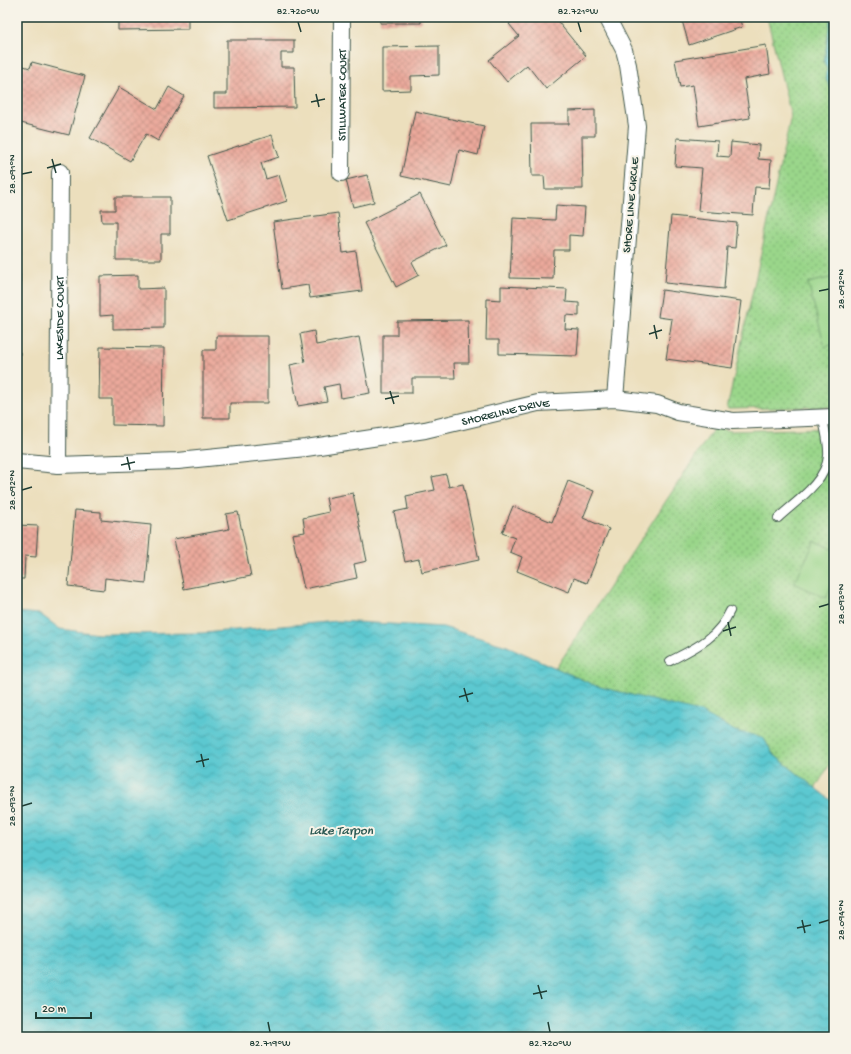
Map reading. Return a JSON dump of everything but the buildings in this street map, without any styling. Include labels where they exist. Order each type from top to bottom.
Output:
[{"type":"street","name":"STILLWATER COURT","points":[[341,173],[342,17]]},
{"type":"street","name":"SHORE LINE CIRCLE","points":[[607,17],[621,43],[626,58],[637,126],[615,398]]},
{"type":"street","name":"LAKESIDE COURT","points":[[58,465],[60,172]]},
{"type":"street","name":"SHORELINE DRIVE","points":[[58,465],[178,461],[306,448],[425,430],[538,403],[615,398],[657,404],[678,412],[733,421],[828,418]]},
{"type":"street","points":[[17,461],[58,465]]},
{"type":"lane","points":[[778,518],[813,485],[824,469],[828,458],[828,418]]},
{"type":"lane","points":[[670,661],[707,641],[718,632],[730,611]]},
{"type":"green space","points":[[767,17],[831,17],[824,62],[827,69],[826,79],[834,93],[834,406],[829,407],[727,409],[791,116]]},
{"type":"green space","points":[[834,277],[834,344],[825,347],[808,283]]},
{"type":"green space","points":[[714,428],[732,431],[834,428],[834,757],[815,789],[770,751],[703,714],[596,686],[556,668]]},
{"type":"green space","points":[[815,541],[834,550],[834,581],[826,598],[794,583]]},
{"type":"water","points":[[831,17],[834,17],[834,93],[826,79],[827,69],[824,62]]},
{"type":"water","name":"Lake Tarpon","points":[[17,612],[40,614],[60,629],[99,634],[203,633],[338,621],[443,627],[507,646],[596,686],[703,713],[735,731],[763,737],[773,754],[834,803],[834,1037],[17,1037]]}]
